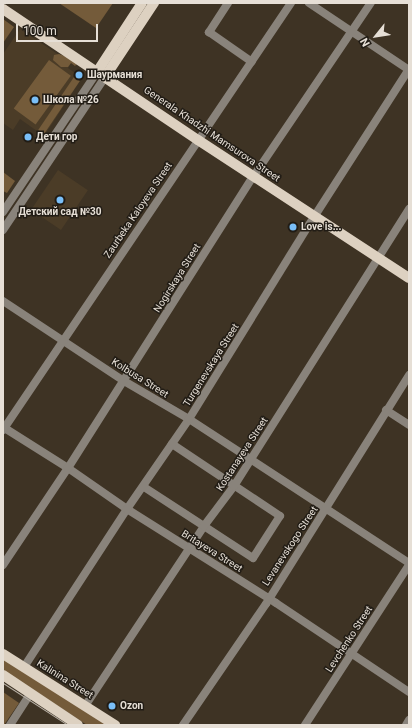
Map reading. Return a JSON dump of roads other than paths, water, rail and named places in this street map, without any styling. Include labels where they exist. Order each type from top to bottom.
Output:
[{"type":"main road","points":[[101,74],[142,3]]},
{"type":"main road","points":[[101,74],[154,3]]},
{"type":"main road","name":"Generala Khadzhi Mamsurova Street","points":[[3,8],[253,177],[409,278]]},
{"type":"main road","name":"Kalinina Street","points":[[3,654],[115,725]]},
{"type":"main road","points":[[3,676],[78,725]]},
{"type":"street","points":[[228,3],[209,32],[252,62]]},
{"type":"street","name":"Zaurbeka Kaloyeva Street","points":[[3,428],[291,3]]},
{"type":"street","points":[[309,3],[409,70]]},
{"type":"street","name":"Nogirskaya Street","points":[[3,564],[68,468],[253,177],[371,3]]},
{"type":"street","name":"Turgenevskaya Street","points":[[24,667],[127,509],[189,419],[314,217],[409,70]]},
{"type":"street","points":[[3,212],[101,74]]},
{"type":"street","points":[[3,230],[101,74]]},
{"type":"street","name":"Kostanayeva Street","points":[[85,706],[204,526],[234,486],[409,209]]},
{"type":"street","name":"Kolbusa Street","points":[[3,301],[124,381],[189,419],[250,460],[327,508],[409,564]]},
{"type":"street","name":"Levanevskogo Street","points":[[183,725],[269,599],[409,375]]},
{"type":"street","points":[[386,410],[409,425]]},
{"type":"street","name":"Britayeva Street","points":[[3,428],[68,468],[127,509],[269,599],[409,692]]},
{"type":"street","points":[[144,486],[253,558],[280,516],[172,444]]},
{"type":"street","name":"Levchenko Street","points":[[305,725],[409,564]]},
{"type":"street","points":[[10,725],[31,694]]},
{"type":"street","points":[[406,725],[409,720]]},
{"type":"tram line","points":[[3,683],[68,725]]},
{"type":"place","name":"Шаурмания","points":[[79,75]]},
{"type":"place","name":"Школа №26","points":[[35,100]]},
{"type":"place","name":"Дети гор","points":[[28,137]]},
{"type":"place","name":"Детский сад №30","points":[[60,200]]},
{"type":"place","name":"Love is...","points":[[293,227]]},
{"type":"place","name":"Ozon","points":[[112,706]]}]
